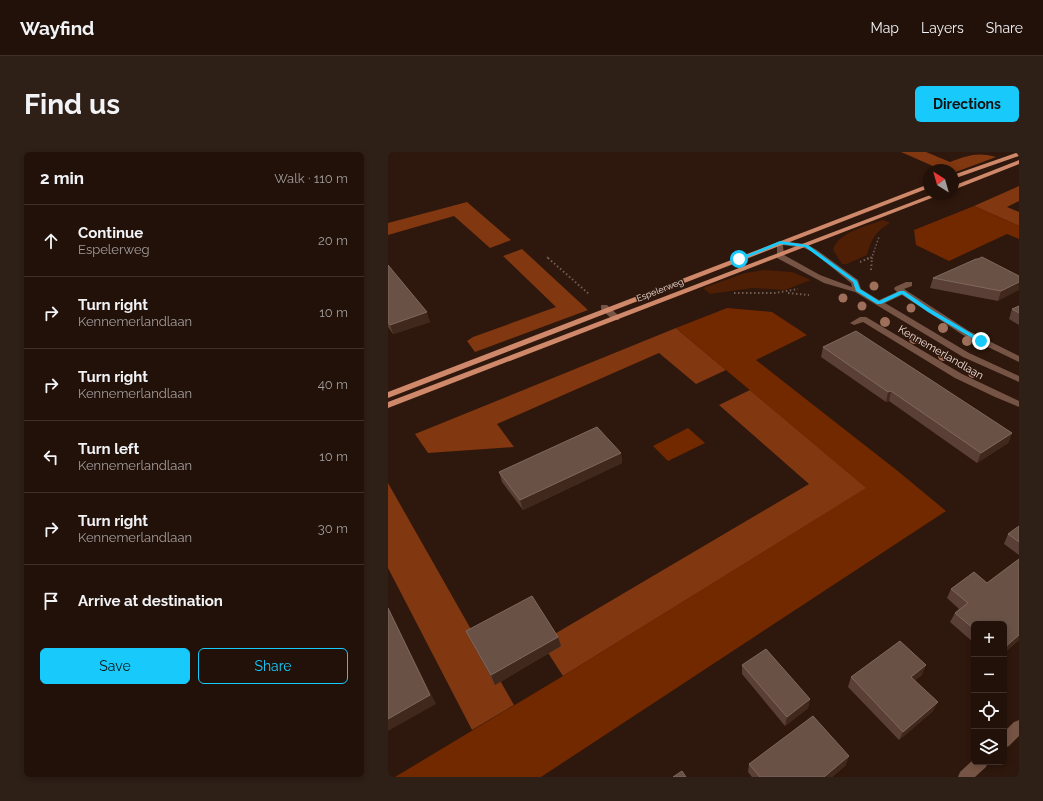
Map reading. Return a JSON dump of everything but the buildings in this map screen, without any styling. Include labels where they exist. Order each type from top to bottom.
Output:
[{"type":"main road","points":[[959,175],[1019,154]]},
{"type":"main road","points":[[959,186],[1019,162]]},
{"type":"main road","name":"Espelerweg","points":[[388,395],[606,309],[923,188]]},
{"type":"main road","name":"Espelerweg","points":[[388,405],[924,200]]},
{"type":"street","name":"Kennemerlandlaan","points":[[780,243],[806,246],[855,282],[857,290]]},
{"type":"street","points":[[780,243],[780,256]]},
{"type":"street","name":"Kennemerlandlaan","points":[[780,256],[842,288],[857,290],[966,355],[1019,379]]},
{"type":"street","points":[[909,284],[898,289],[930,311],[971,335],[1019,359]]},
{"type":"street","points":[[879,303],[902,292]]},
{"type":"street","points":[[606,309],[616,318]]},
{"type":"street","name":"Kennemerlandlaan","points":[[854,323],[863,319],[940,366],[980,387],[1019,404]]},
{"type":"street","points":[[1007,738],[1019,727]]},
{"type":"street","points":[[965,777],[978,765]]},
{"type":"path","points":[[548,257],[586,291]]},
{"type":"path","points":[[871,273],[872,257]]},
{"type":"path","points":[[787,293],[815,296]]},
{"type":"shaded area","points":[[901,152],[926,152],[950,162],[973,155],[996,157],[959,171],[959,164],[928,164]]},
{"type":"shaded area","points":[[1019,186],[1019,201],[1007,207],[1019,212],[1019,226],[974,206]]},
{"type":"shaded area","points":[[467,202],[511,240],[490,248],[454,216],[388,235],[388,223]]},
{"type":"shaded area","points":[[974,206],[1019,226],[1019,239],[1007,234],[949,261],[916,245],[914,230]]},
{"type":"shaded area","points":[[883,220],[890,223],[881,229],[875,236],[870,244],[867,255],[847,264],[842,264],[833,250],[840,239],[854,230]]},
{"type":"shaded area","points":[[522,249],[588,310],[475,352],[467,341],[473,337],[556,307],[503,256]]},
{"type":"shaded area","points":[[764,270],[792,272],[811,280],[785,290],[753,288],[710,294],[703,288],[745,273]]},
{"type":"shaded area","points":[[727,308],[772,312],[807,335],[756,360],[899,472],[946,511],[541,777],[395,777],[563,676],[866,488],[676,328]]},
{"type":"shaded area","points":[[676,328],[726,370],[696,384],[659,353],[497,424],[514,447],[428,453],[415,434]]},
{"type":"shaded area","points":[[750,390],[867,488],[563,676],[541,642],[809,484],[719,405]]},
{"type":"shaded area","points":[[688,428],[705,443],[668,461],[653,446]]},
{"type":"shaded area","points":[[388,483],[514,705],[472,730],[388,568]]},
{"type":"route","points":[[739,259],[780,243],[806,246],[815,251],[855,282],[857,290],[879,303],[902,292],[930,311],[981,341]]}]
